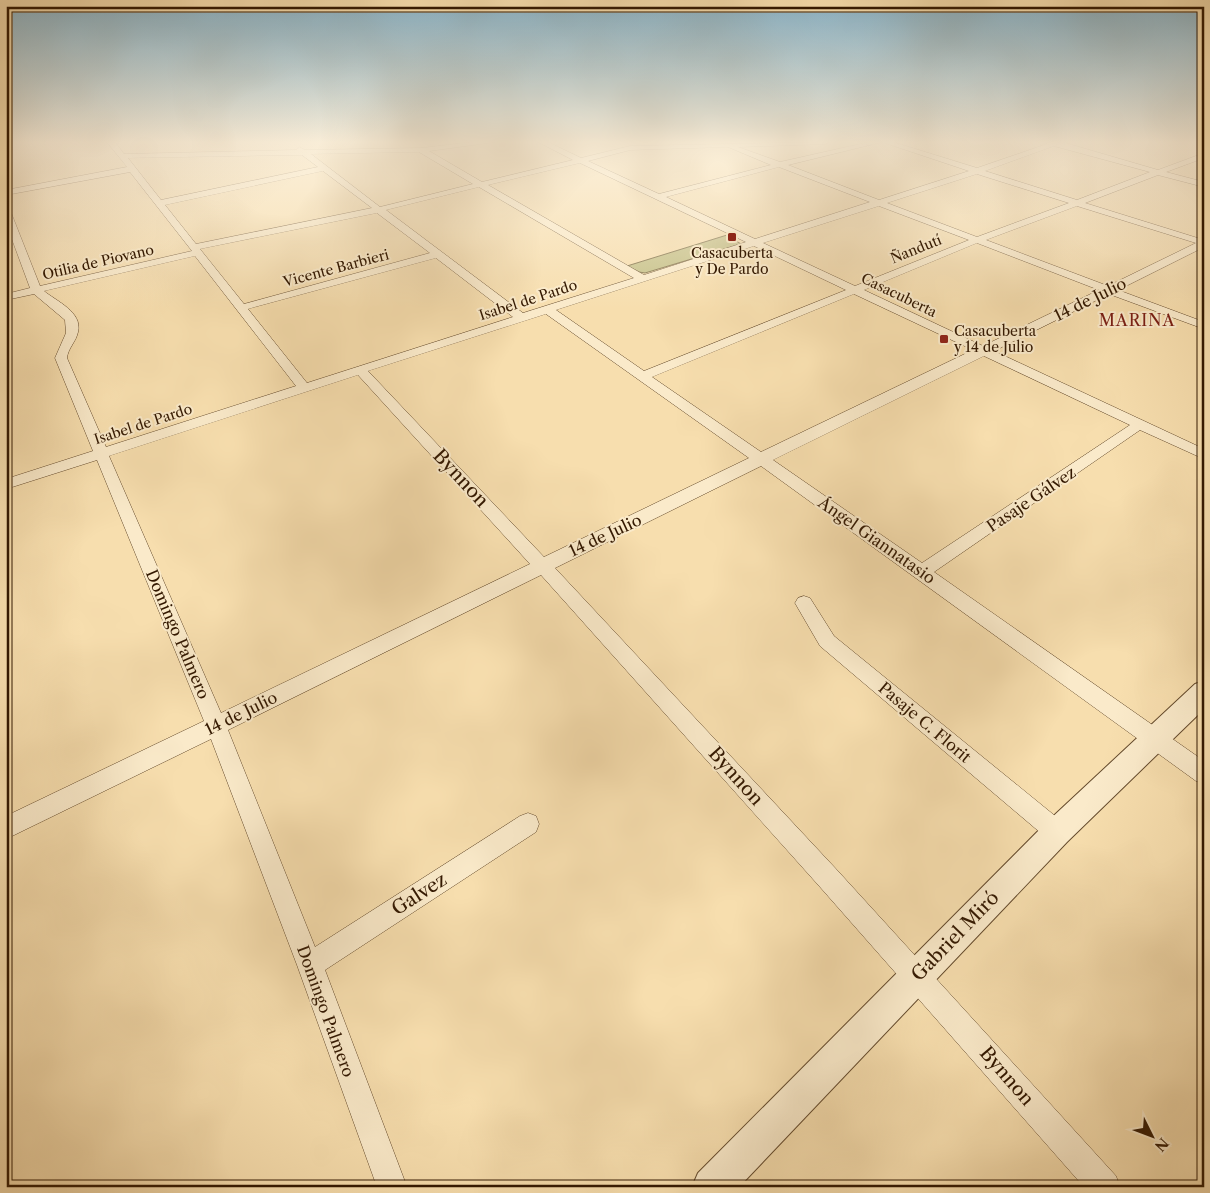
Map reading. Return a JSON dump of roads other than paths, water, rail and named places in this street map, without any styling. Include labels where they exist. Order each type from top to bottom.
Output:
[{"type":"street","points":[[155,198],[194,251],[304,388]]},
{"type":"street","points":[[160,203],[185,198]]},
{"type":"street","points":[[361,198],[522,318]]},
{"type":"street","name":"Otilia de Piovano","points":[[6,297],[194,251],[429,198]]},
{"type":"street","points":[[504,198],[643,278]]},
{"type":"street","name":"Casacuberta","points":[[659,198],[1204,455]]},
{"type":"street","points":[[862,198],[1204,326]]},
{"type":"street","name":"Isabel de Pardo","points":[[6,484],[893,198]]},
{"type":"street","points":[[1064,198],[1204,243]]},
{"type":"street","name":"Ñandutí","points":[[642,376],[853,289],[1090,198]]},
{"type":"street","points":[[6,210],[36,290]]},
{"type":"street","name":"14 de Julio","points":[[6,828],[1204,243]]},
{"type":"street","name":"Vicente Barbieri","points":[[241,308],[438,254]]},
{"type":"street","name":"Domingo Palmero","points":[[36,290],[41,296],[61,308],[73,326],[72,332],[61,352],[61,358],[216,726],[310,965],[392,1187]]},
{"type":"street","name":"Ángel Giannatasio","points":[[548,310],[922,572],[1204,774]]},
{"type":"street","name":"Bynnon","points":[[360,371],[542,565],[917,974],[1105,1187]]},
{"type":"street","name":"Pasaje Gálvez","points":[[922,572],[1139,425]]},
{"type":"street","name":"Pasaje C. Florit","points":[[804,603],[827,641],[1057,832]]},
{"type":"street","name":"Gabriel Miró","points":[[712,1187],[1057,832],[1204,692]]},
{"type":"street","name":"Galvez","points":[[310,965],[528,824]]},
{"type":"place","name":"Casacuberta y De Pardo","points":[[732,237]]},
{"type":"place","name":"Casacuberta y 14 de Julio","points":[[944,339]]},
{"type":"district","name":"MARINA","points":[[1137,320]]}]
